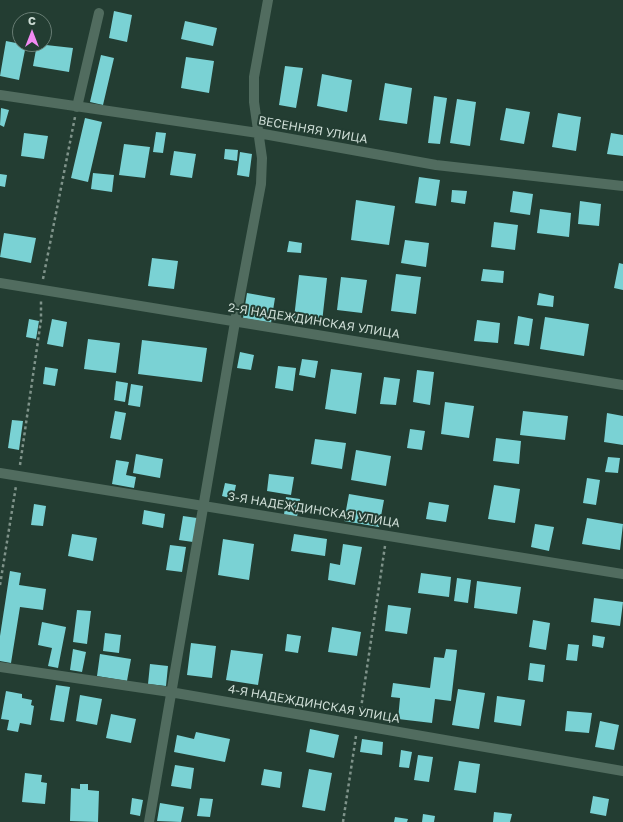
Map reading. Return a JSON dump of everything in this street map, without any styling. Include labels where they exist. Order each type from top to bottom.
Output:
[{"type":"street","points":[[149,822],[170,692],[235,322],[261,184],[262,158],[254,102],[254,77],[268,0]]},
{"type":"street","points":[[77,107],[99,13]]},
{"type":"street","name":"ВЕСЕННЯЯ УЛИЦА","points":[[0,95],[258,133],[436,165],[623,186]]},
{"type":"street","name":"2-Я НАДЕЖДИНСКАЯ УЛИЦА","points":[[0,283],[623,385]]},
{"type":"street","name":"3-Я НАДЕЖДИНСКАЯ УЛИЦА","points":[[0,473],[623,574]]},
{"type":"street","name":"4-Я НАДЕЖДИНСКАЯ УЛИЦА","points":[[0,667],[170,692],[623,772]]},
{"type":"path","points":[[0,585],[41,320],[41,290],[77,107]]},
{"type":"path","points":[[343,822],[387,536]]},
{"type":"building","points":[[114,11],[132,15],[127,42],[109,38]]},
{"type":"building","points":[[185,21],[217,28],[213,46],[181,39]]},
{"type":"building","points":[[6,41],[12,42],[12,52],[25,52],[19,80],[0,76]]},
{"type":"building","points":[[52,46],[73,48],[69,72],[33,66],[36,52],[52,52]]},
{"type":"building","points":[[101,55],[114,58],[103,105],[90,102]]},
{"type":"building","points":[[186,57],[214,61],[209,93],[181,88]]},
{"type":"building","points":[[285,66],[303,68],[296,108],[279,105]]},
{"type":"building","points":[[322,74],[352,80],[347,112],[317,106]]},
{"type":"building","points":[[385,83],[412,88],[407,124],[379,120]]},
{"type":"building","points":[[434,96],[447,98],[440,144],[428,143]]},
{"type":"building","points":[[457,99],[476,102],[470,146],[450,143]]},
{"type":"building","points":[[1,108],[9,110],[4,127],[0,125]]},
{"type":"building","points":[[506,108],[530,112],[524,144],[500,140]]},
{"type":"building","points":[[558,113],[581,117],[576,151],[552,147]]},
{"type":"building","points":[[85,118],[102,122],[88,182],[71,178]]},
{"type":"building","points":[[156,132],[166,133],[163,153],[153,152]]},
{"type":"building","points":[[24,133],[48,136],[44,159],[21,156]]},
{"type":"building","points":[[611,133],[623,135],[623,156],[607,154]]},
{"type":"building","points":[[124,144],[150,147],[145,178],[119,175]]},
{"type":"building","points":[[225,149],[238,150],[237,161],[224,159]]},
{"type":"building","points":[[174,151],[196,154],[192,178],[170,175]]},
{"type":"building","points":[[240,152],[252,154],[249,177],[237,175]]},
{"type":"building","points":[[93,173],[114,175],[112,192],[91,189]]},
{"type":"building","points":[[0,174],[7,175],[5,187],[0,186]]},
{"type":"building","points":[[419,177],[440,180],[436,206],[415,203]]},
{"type":"building","points":[[452,190],[467,191],[465,204],[451,202]]},
{"type":"building","points":[[513,191],[533,194],[530,215],[510,212]]},
{"type":"building","points":[[356,200],[395,206],[389,245],[351,240]]},
{"type":"building","points":[[580,201],[601,204],[599,226],[578,224]]},
{"type":"building","points":[[540,209],[571,213],[569,237],[537,233]]},
{"type":"building","points":[[494,222],[518,225],[515,250],[491,247]]},
{"type":"building","points":[[4,233],[36,238],[31,263],[0,257]]},
{"type":"building","points":[[405,240],[429,243],[426,267],[401,263]]},
{"type":"building","points":[[289,241],[302,243],[301,253],[287,252]]},
{"type":"building","points":[[152,258],[178,261],[174,289],[148,286]]},
{"type":"building","points":[[619,263],[623,264],[623,290],[614,288]]},
{"type":"building","points":[[483,269],[504,271],[503,283],[481,281]]},
{"type":"building","points":[[396,274],[421,277],[416,314],[391,311]]},
{"type":"building","points":[[299,275],[327,278],[322,322],[294,318]]},
{"type":"building","points":[[341,277],[367,280],[362,313],[337,310]]},
{"type":"building","points":[[247,293],[275,298],[271,323],[243,318]]},
{"type":"building","points":[[539,293],[554,296],[553,307],[537,305]]},
{"type":"building","points":[[518,316],[533,319],[529,346],[514,344]]},
{"type":"building","points":[[545,317],[589,324],[584,356],[540,349]]},
{"type":"building","points":[[29,319],[39,321],[36,339],[26,337]]},
{"type":"building","points":[[52,319],[67,322],[63,347],[47,344]]},
{"type":"building","points":[[477,320],[500,323],[498,343],[474,341]]},
{"type":"building","points":[[88,339],[120,343],[116,373],[84,369]]},
{"type":"building","points":[[142,340],[207,348],[202,382],[138,374]]},
{"type":"building","points":[[240,352],[254,355],[251,370],[237,368]]},
{"type":"building","points":[[302,359],[318,361],[315,378],[299,375]]},
{"type":"building","points":[[278,366],[296,368],[293,391],[275,388]]},
{"type":"building","points":[[45,367],[58,369],[55,386],[43,384]]},
{"type":"building","points":[[331,369],[362,373],[356,414],[325,409]]},
{"type":"building","points":[[417,370],[434,372],[430,405],[413,402]]},
{"type":"building","points":[[384,377],[400,379],[396,405],[380,404]]},
{"type":"building","points":[[116,381],[128,383],[125,402],[114,400]]},
{"type":"building","points":[[131,384],[143,386],[140,407],[128,405]]},
{"type":"building","points":[[445,402],[474,406],[469,438],[441,434]]},
{"type":"building","points":[[115,411],[126,413],[121,440],[110,438]]},
{"type":"building","points":[[523,411],[568,416],[565,440],[520,435]]},
{"type":"building","points":[[607,413],[623,416],[623,445],[604,442]]},
{"type":"building","points":[[12,420],[23,421],[19,450],[8,448]]},
{"type":"building","points":[[410,429],[425,431],[422,450],[407,448]]},
{"type":"building","points":[[496,438],[521,441],[519,464],[493,461]]},
{"type":"building","points":[[315,439],[346,443],[342,469],[311,464]]},
{"type":"building","points":[[356,450],[391,456],[386,486],[351,480]]},
{"type":"building","points":[[136,454],[163,459],[160,478],[133,473]]},
{"type":"building","points":[[608,457],[620,458],[618,473],[605,472]]},
{"type":"building","points":[[116,460],[129,462],[126,475],[136,477],[134,488],[112,484]]},
{"type":"building","points":[[269,474],[294,477],[291,495],[267,491]]},
{"type":"building","points":[[587,478],[600,480],[596,505],[583,503]]},
{"type":"building","points":[[225,483],[236,485],[233,499],[222,496]]},
{"type":"building","points":[[494,485],[520,489],[515,523],[488,519]]},
{"type":"building","points":[[349,494],[384,500],[379,527],[344,521]]},
{"type":"building","points":[[286,497],[300,499],[297,517],[284,515]]},
{"type":"building","points":[[429,502],[449,505],[446,522],[426,519]]},
{"type":"building","points":[[34,504],[46,506],[43,526],[31,525]]},
{"type":"building","points":[[144,510],[165,514],[163,528],[142,524]]},
{"type":"building","points":[[183,516],[197,518],[193,542],[179,540]]},
{"type":"building","points":[[587,518],[623,524],[620,550],[582,544]]},
{"type":"building","points":[[535,524],[554,527],[549,551],[531,547]]},
{"type":"building","points":[[72,534],[97,538],[93,561],[68,556]]},
{"type":"building","points":[[294,534],[327,539],[325,556],[291,551]]},
{"type":"building","points":[[223,539],[254,544],[249,580],[218,575]]},
{"type":"building","points":[[343,544],[362,547],[355,585],[328,580],[330,563],[340,565]]},
{"type":"building","points":[[170,545],[186,547],[182,572],[166,570]]},
{"type":"building","points":[[10,571],[21,573],[19,585],[46,589],[43,610],[20,607],[11,663],[0,661],[0,636]]},
{"type":"building","points":[[421,573],[451,577],[449,597],[418,593]]},
{"type":"building","points":[[457,578],[471,580],[468,603],[454,601]]},
{"type":"building","points":[[477,581],[521,587],[517,614],[474,608]]},
{"type":"building","points":[[594,598],[623,602],[620,626],[591,622]]},
{"type":"building","points":[[388,605],[411,608],[407,634],[385,631]]},
{"type":"building","points":[[77,610],[91,611],[87,644],[73,642]]},
{"type":"building","points":[[533,620],[550,623],[546,650],[529,647]]},
{"type":"building","points":[[42,622],[66,627],[58,668],[48,666],[52,648],[38,645]]},
{"type":"building","points":[[332,627],[361,632],[357,656],[328,652]]},
{"type":"building","points":[[105,633],[121,635],[119,653],[103,651]]},
{"type":"building","points":[[287,634],[301,636],[298,653],[285,651]]},
{"type":"building","points":[[593,635],[605,637],[603,648],[592,646]]},
{"type":"building","points":[[191,643],[216,646],[212,678],[187,675]]},
{"type":"building","points":[[568,644],[579,645],[577,661],[566,660]]},
{"type":"building","points":[[73,649],[86,652],[82,672],[70,670]]},
{"type":"building","points":[[446,649],[457,650],[451,701],[435,699],[432,723],[398,719],[400,698],[391,697],[393,683],[430,688],[434,657],[444,658]]},
{"type":"building","points":[[231,650],[263,654],[258,685],[226,680]]},
{"type":"building","points":[[100,654],[131,659],[127,681],[97,676]]},
{"type":"building","points":[[530,663],[545,665],[543,682],[528,680]]},
{"type":"building","points":[[150,664],[168,666],[166,686],[148,684]]},
{"type":"building","points":[[56,685],[70,687],[64,722],[50,720]]},
{"type":"building","points":[[458,689],[485,693],[479,729],[452,725]]},
{"type":"building","points":[[6,691],[22,694],[22,698],[32,700],[31,705],[34,706],[31,725],[20,723],[18,732],[7,730],[9,720],[1,719]]},
{"type":"building","points":[[80,695],[102,699],[97,725],[76,721]]},
{"type":"building","points":[[497,696],[525,700],[521,726],[494,722]]},
{"type":"building","points":[[567,711],[592,713],[589,733],[565,731]]},
{"type":"building","points":[[111,714],[136,719],[131,743],[106,738]]},
{"type":"building","points":[[600,721],[619,725],[614,750],[595,747]]},
{"type":"building","points":[[310,729],[339,735],[334,758],[306,752]]},
{"type":"building","points":[[196,732],[230,739],[225,762],[174,752],[177,735],[194,739]]},
{"type":"building","points":[[362,739],[383,742],[382,755],[360,752]]},
{"type":"building","points":[[401,750],[412,752],[409,768],[399,767]]},
{"type":"building","points":[[418,755],[433,757],[429,782],[414,780]]},
{"type":"building","points":[[459,761],[480,764],[476,793],[454,790]]},
{"type":"building","points":[[175,765],[194,768],[191,789],[171,786]]},
{"type":"building","points":[[264,769],[282,772],[280,788],[261,785]]},
{"type":"building","points":[[309,769],[332,773],[325,811],[302,807]]},
{"type":"building","points":[[25,773],[42,775],[41,782],[47,783],[45,804],[22,802]]},
{"type":"building","points":[[80,784],[88,784],[88,790],[99,791],[98,822],[70,821],[71,788],[80,789]]},
{"type":"building","points":[[593,796],[609,799],[606,816],[590,813]]},
{"type":"building","points":[[132,798],[143,800],[140,816],[130,814]]},
{"type":"building","points":[[200,798],[213,799],[210,817],[197,816]]},
{"type":"building","points":[[160,803],[184,807],[181,822],[157,821]]},
{"type":"building","points":[[494,812],[512,814],[510,822],[493,822]]},
{"type":"building","points":[[423,814],[435,816],[434,822],[422,822]]},
{"type":"building","points":[[395,817],[408,819],[407,822],[394,822]]}]
